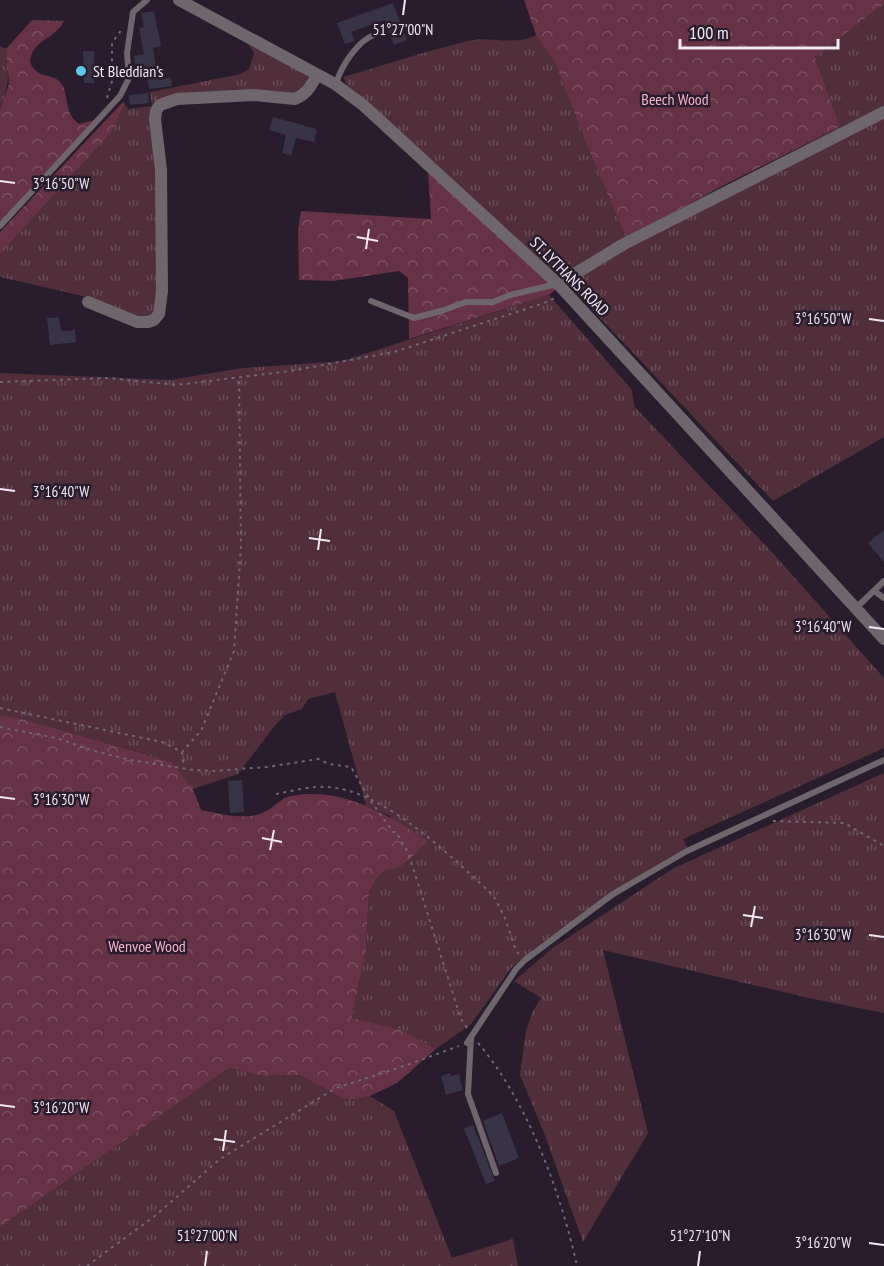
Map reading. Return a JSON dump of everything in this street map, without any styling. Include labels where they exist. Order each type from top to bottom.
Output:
[{"type":"street","name":"ST. LYTHANS ROAD","points":[[179,0],[335,84],[363,105],[562,288],[884,639]]},
{"type":"street","points":[[88,302],[137,322],[154,320],[159,314],[162,291],[162,188],[155,119],[160,105],[177,99],[229,96],[295,99],[303,96],[317,75]]},
{"type":"street","points":[[562,288],[624,244],[884,112]]},
{"type":"lane","points":[[0,226],[120,96],[129,78],[127,53],[133,12],[147,0]]},
{"type":"lane","points":[[335,84],[339,71],[346,61],[363,41],[376,33]]},
{"type":"lane","points":[[371,301],[414,318],[466,302],[493,302],[510,295],[562,288]]},
{"type":"lane","points":[[856,608],[884,581]]},
{"type":"lane","points":[[874,591],[884,598]]},
{"type":"lane","points":[[496,1173],[468,1094],[470,1038],[516,969],[613,894],[687,851],[884,760]]},
{"type":"path","points":[[103,115],[112,81],[112,43],[133,12]]},
{"type":"path","points":[[0,382],[109,378],[176,385],[290,371],[394,352],[544,303],[562,288]]},
{"type":"path","points":[[184,768],[182,752],[201,731],[234,651],[241,546],[239,377]]},
{"type":"path","points":[[0,708],[162,742],[182,752]]},
{"type":"path","points":[[0,727],[56,738],[131,760],[184,768],[224,770],[267,767],[318,759],[328,764],[351,767],[370,800],[393,832],[396,832],[408,852],[461,1019],[470,1038],[494,1062],[535,1134],[571,1239],[577,1266]]},
{"type":"path","points":[[276,794],[325,787],[341,789],[370,800],[428,837],[493,895],[505,918],[516,951],[525,960]]},
{"type":"path","points":[[766,821],[844,822],[884,846]]},
{"type":"path","points":[[87,1266],[156,1215],[220,1159],[336,1088],[405,1066],[470,1038]]},
{"type":"green space","name":"Beech Wood","points":[[524,0],[884,0],[884,4],[815,57],[840,127],[730,182],[626,238],[585,141],[556,64],[536,35]]},
{"type":"green space","points":[[884,4],[884,107],[840,127],[815,57]]},
{"type":"green space","points":[[32,20],[64,21],[55,32],[39,44],[30,62],[38,72],[60,82],[65,92],[69,112],[79,124],[94,120],[0,222],[0,111],[9,84],[6,49]]},
{"type":"green space","points":[[536,35],[556,63],[585,141],[626,238],[558,277],[348,86],[343,77],[468,41],[486,39],[511,41]]},
{"type":"green space","points":[[246,40],[308,75],[305,91],[161,101],[160,307],[147,319],[83,296],[0,277],[0,254],[111,133],[125,104],[128,109],[152,106],[150,92],[241,74],[249,69],[254,53]]},
{"type":"green space","points":[[0,46],[6,49],[8,73],[0,111]]},
{"type":"green space","points":[[123,102],[125,104],[111,133],[0,254],[0,232]]},
{"type":"green space","points":[[884,117],[884,437],[773,501],[568,284],[602,260]]},
{"type":"green space","points":[[428,171],[557,289],[549,295],[409,339],[408,278],[399,271],[333,281],[299,280],[298,230],[301,211],[431,219]]},
{"type":"green space","points":[[549,295],[632,390],[634,406],[770,550],[884,678],[884,748],[683,839],[689,851],[542,943],[512,967],[471,1024],[436,1049],[395,1031],[352,1019],[366,950],[369,893],[377,878],[384,871],[398,868],[390,816],[366,806],[335,692],[308,699],[302,709],[285,715],[238,774],[193,789],[172,762],[19,718],[0,715],[0,373],[170,380],[243,368],[342,361]]},
{"type":"green space","name":"Wenvoe Wood","points":[[0,715],[19,718],[172,762],[193,789],[201,810],[226,815],[252,816],[261,814],[288,797],[310,794],[328,795],[363,804],[427,840],[398,868],[384,871],[377,878],[369,893],[366,950],[352,1018],[401,1030],[436,1049],[397,1083],[370,1096],[357,1098],[344,1099],[299,1075],[262,1076],[229,1068],[0,1227]]},
{"type":"green space","points":[[884,773],[884,1013],[603,950],[648,1133],[583,1242],[544,1133],[520,1075],[526,1030],[541,998],[514,981],[554,947],[674,868]]},
{"type":"green space","points":[[229,1068],[262,1076],[299,1075],[344,1099],[370,1096],[394,1111],[452,1258],[513,1239],[518,1266],[0,1266],[0,1227]]},
{"type":"building","points":[[393,3],[407,40],[394,45],[385,20],[351,32],[355,41],[345,44],[337,23]]},
{"type":"building","points":[[154,11],[161,46],[153,48],[158,80],[171,77],[172,86],[149,89],[145,66],[136,68],[134,56],[144,54],[139,28],[144,27],[141,13]]},
{"type":"building","points":[[83,51],[94,51],[94,83],[84,83]]},
{"type":"building","points":[[148,93],[149,103],[130,105],[129,95]]},
{"type":"building","points":[[273,117],[317,129],[314,142],[296,138],[291,156],[282,153],[286,135],[269,130]]},
{"type":"building","points":[[59,317],[61,331],[75,330],[76,342],[50,345],[47,318]]},
{"type":"building","points":[[884,530],[884,562],[868,543]]},
{"type":"building","points":[[242,780],[244,812],[230,813],[228,781]]},
{"type":"building","points":[[450,1073],[451,1076],[459,1074],[463,1090],[446,1095],[441,1076]]},
{"type":"building","points":[[502,1113],[519,1158],[499,1166],[483,1121]]},
{"type":"building","points":[[473,1125],[495,1181],[486,1184],[464,1128]]},
{"type":"place","name":"St Bleddian’s","points":[[81,71]]}]
